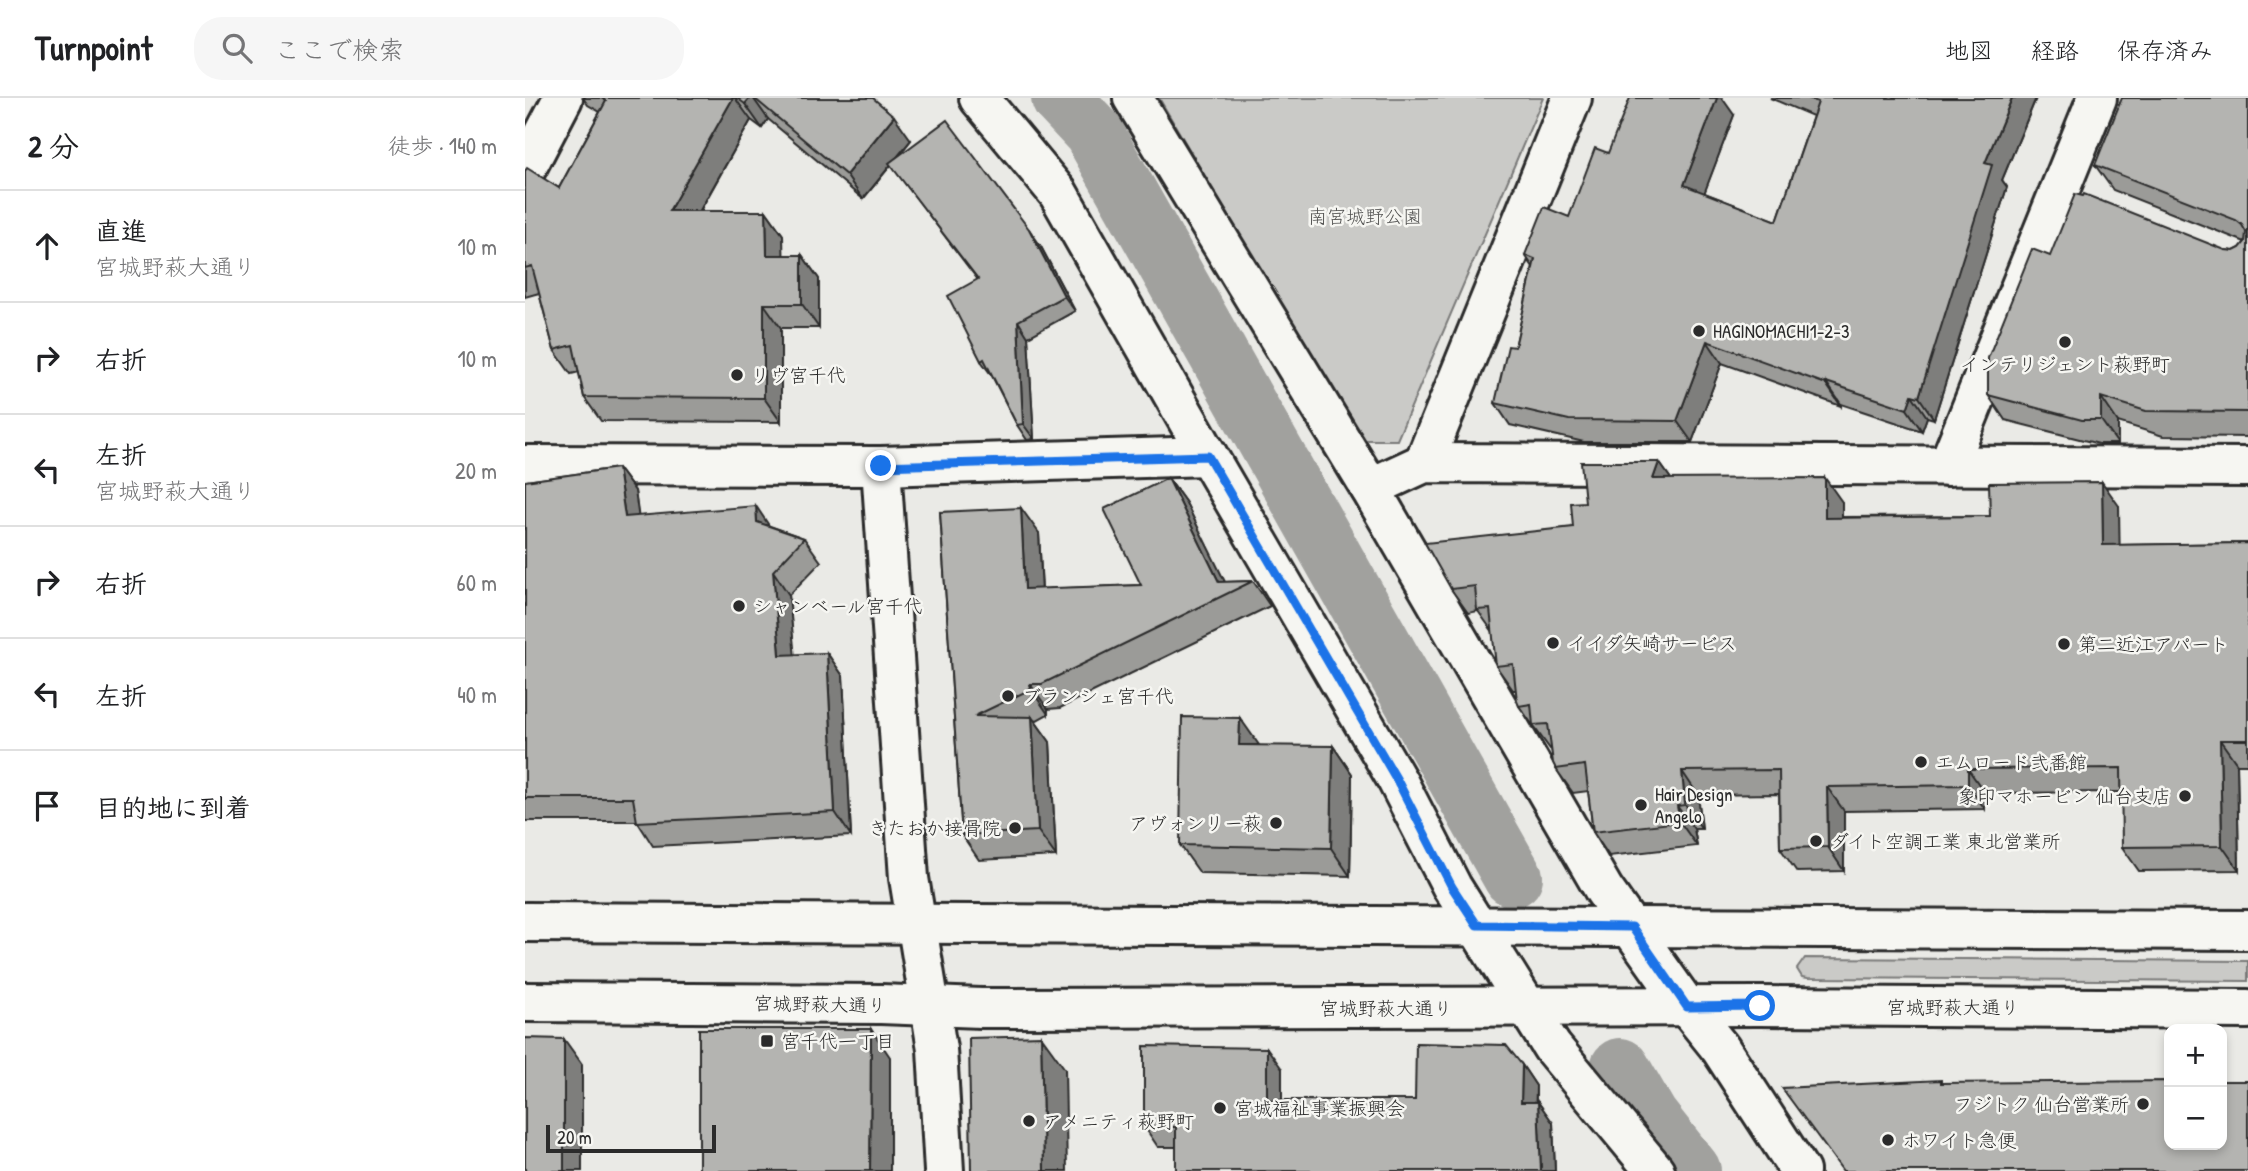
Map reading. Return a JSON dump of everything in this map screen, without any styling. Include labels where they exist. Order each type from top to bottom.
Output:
[{"type":"street","points":[[525,171],[563,98]]},
{"type":"street","points":[[979,98],[1058,193],[1397,780],[1452,887],[1552,1047],[1655,1171]]},
{"type":"street","points":[[1133,98],[1370,488],[1604,890],[1687,1007],[1720,1048],[1800,1171]]},
{"type":"street","points":[[1424,463],[1572,98]]},
{"type":"street","points":[[1948,466],[2097,98]]},
{"type":"street","points":[[525,465],[881,466],[1208,456]]},
{"type":"street","points":[[1370,488],[1424,463],[2248,467]]},
{"type":"street","points":[[881,466],[909,878],[937,1049],[944,1171]]},
{"type":"street","points":[[525,922],[2248,930]]},
{"type":"street","name":"宮城野萩大通り","points":[[525,1002],[981,1008],[2248,1009]]},
{"type":"green space","name":"南宮城野公園","points":[[1159,98],[1543,98],[1397,440],[1360,440]]},
{"type":"green space","points":[[1805,958],[2248,961],[2248,981],[1808,978],[1802,977],[1797,969]]},
{"type":"building","points":[[601,98],[733,98],[669,211],[766,211],[767,255],[802,255],[802,304],[764,304],[764,398],[584,397],[573,345],[554,350],[532,266],[525,268],[525,171],[527,168],[559,188],[606,101]]},
{"type":"building","points":[[737,98],[750,98],[745,104]]},
{"type":"building","points":[[754,98],[873,98],[894,116],[846,175]]},
{"type":"building","points":[[1630,98],[1717,98],[1684,185],[1777,221],[1818,102],[1808,98],[2012,98],[1985,163],[1992,165],[1919,397],[1912,395],[1907,409],[1826,384],[1707,341],[1677,421],[1569,420],[1495,403],[1508,346],[1515,347],[1535,259],[1525,255],[1544,207],[1569,217],[1595,148],[1608,153]]},
{"type":"building","points":[[2122,98],[2248,98],[2248,412],[2146,411],[2101,397],[2101,420],[2082,420],[1988,395],[1988,358],[2032,249],[2050,256],[2075,194],[2084,194],[2225,250],[2234,251],[2245,242],[2246,232],[2236,220],[2095,165]]},
{"type":"building","points":[[947,120],[1029,229],[1064,296],[1018,321],[1023,424],[1017,425],[948,296],[978,279],[889,163]]},
{"type":"building","points":[[1581,462],[1659,462],[1653,479],[1825,478],[1825,518],[1990,516],[1989,483],[2102,482],[2103,545],[2248,543],[2248,740],[2220,740],[2222,846],[2122,847],[2121,768],[1968,769],[1968,785],[1827,787],[1828,847],[1780,848],[1779,770],[1682,771],[1685,805],[1677,806],[1680,822],[1593,832],[1585,765],[1556,769],[1548,724],[1533,725],[1531,704],[1519,706],[1513,664],[1496,666],[1490,609],[1477,610],[1475,586],[1451,589],[1425,543],[1573,527],[1571,503],[1585,502]]},
{"type":"building","points":[[618,468],[625,517],[756,506],[757,522],[804,538],[773,571],[780,655],[827,653],[835,812],[637,822],[633,798],[525,798],[525,481]]},
{"type":"building","points":[[1168,478],[1219,582],[1253,581],[1042,684],[1030,684],[1031,689],[975,716],[1032,717],[1038,831],[962,835],[940,512],[1021,508],[1025,589],[1141,585],[1104,509]]},
{"type":"building","name":"アヴォンリー萩","points":[[1182,717],[1240,718],[1239,745],[1333,746],[1331,848],[1180,845]]},
{"type":"building","points":[[699,1029],[871,1029],[870,1171],[699,1171]]},
{"type":"building","points":[[1041,1036],[1044,1171],[971,1171],[969,1038]]},
{"type":"building","points":[[525,1038],[564,1039],[564,1171],[525,1171]]},
{"type":"building","points":[[1416,1043],[1506,1045],[1522,1065],[1521,1102],[1538,1102],[1541,1171],[1176,1171],[1176,1127],[1144,1126],[1144,1046],[1267,1048],[1267,1100],[1415,1100]]},
{"type":"building","points":[[1941,1080],[1941,1083],[2164,1081],[2164,1150],[2227,1150],[2227,1081],[2248,1081],[2248,1171],[1843,1171],[1782,1088]]},
{"type":"waterway","points":[[1061,98],[1093,132],[1513,877]]},
{"type":"waterway","points":[[1620,1068],[1649,1118],[1691,1171]]},
{"type":"place","name":"HAGINOMACHI1-2-3","points":[[1699,331]]},
{"type":"place","name":"インテリジェント萩野町","points":[[2065,342]]},
{"type":"place","name":"リヴ宮千代","points":[[737,375]]},
{"type":"place","name":"シャンベール宮千代","points":[[739,606]]},
{"type":"place","name":"イイダ矢崎サービス","points":[[1553,643]]},
{"type":"place","name":"第二近江アパート","points":[[2064,644]]},
{"type":"place","name":"ブランシェ宮千代","points":[[1008,696]]},
{"type":"place","name":"エムロード弐番館","points":[[1921,762]]},
{"type":"place","name":"象印マホービン 仙台支店","points":[[2185,796]]},
{"type":"place","name":"Hair Design Angelo","points":[[1641,805]]},
{"type":"place","name":"アヴォンリー萩","points":[[1276,823]]},
{"type":"place","name":"きたおか接骨院","points":[[1015,828]]},
{"type":"place","name":"ダイト空調工業 東北営業所","points":[[1816,841]]},
{"type":"place","name":"宮千代一丁目","points":[[767,1041]]},
{"type":"place","name":"フジトク 仙台営業所","points":[[2143,1104]]},
{"type":"place","name":"宮城福祉事業振興会","points":[[1220,1108]]},
{"type":"place","name":"アメニティ萩野町","points":[[1029,1121]]},
{"type":"place","name":"ホワイト急便","points":[[1888,1140]]},
{"type":"route","points":[[881,466],[1208,456],[1397,780],[1452,887],[1477,925],[1632,927],[1687,1007],[1760,1006]]}]
